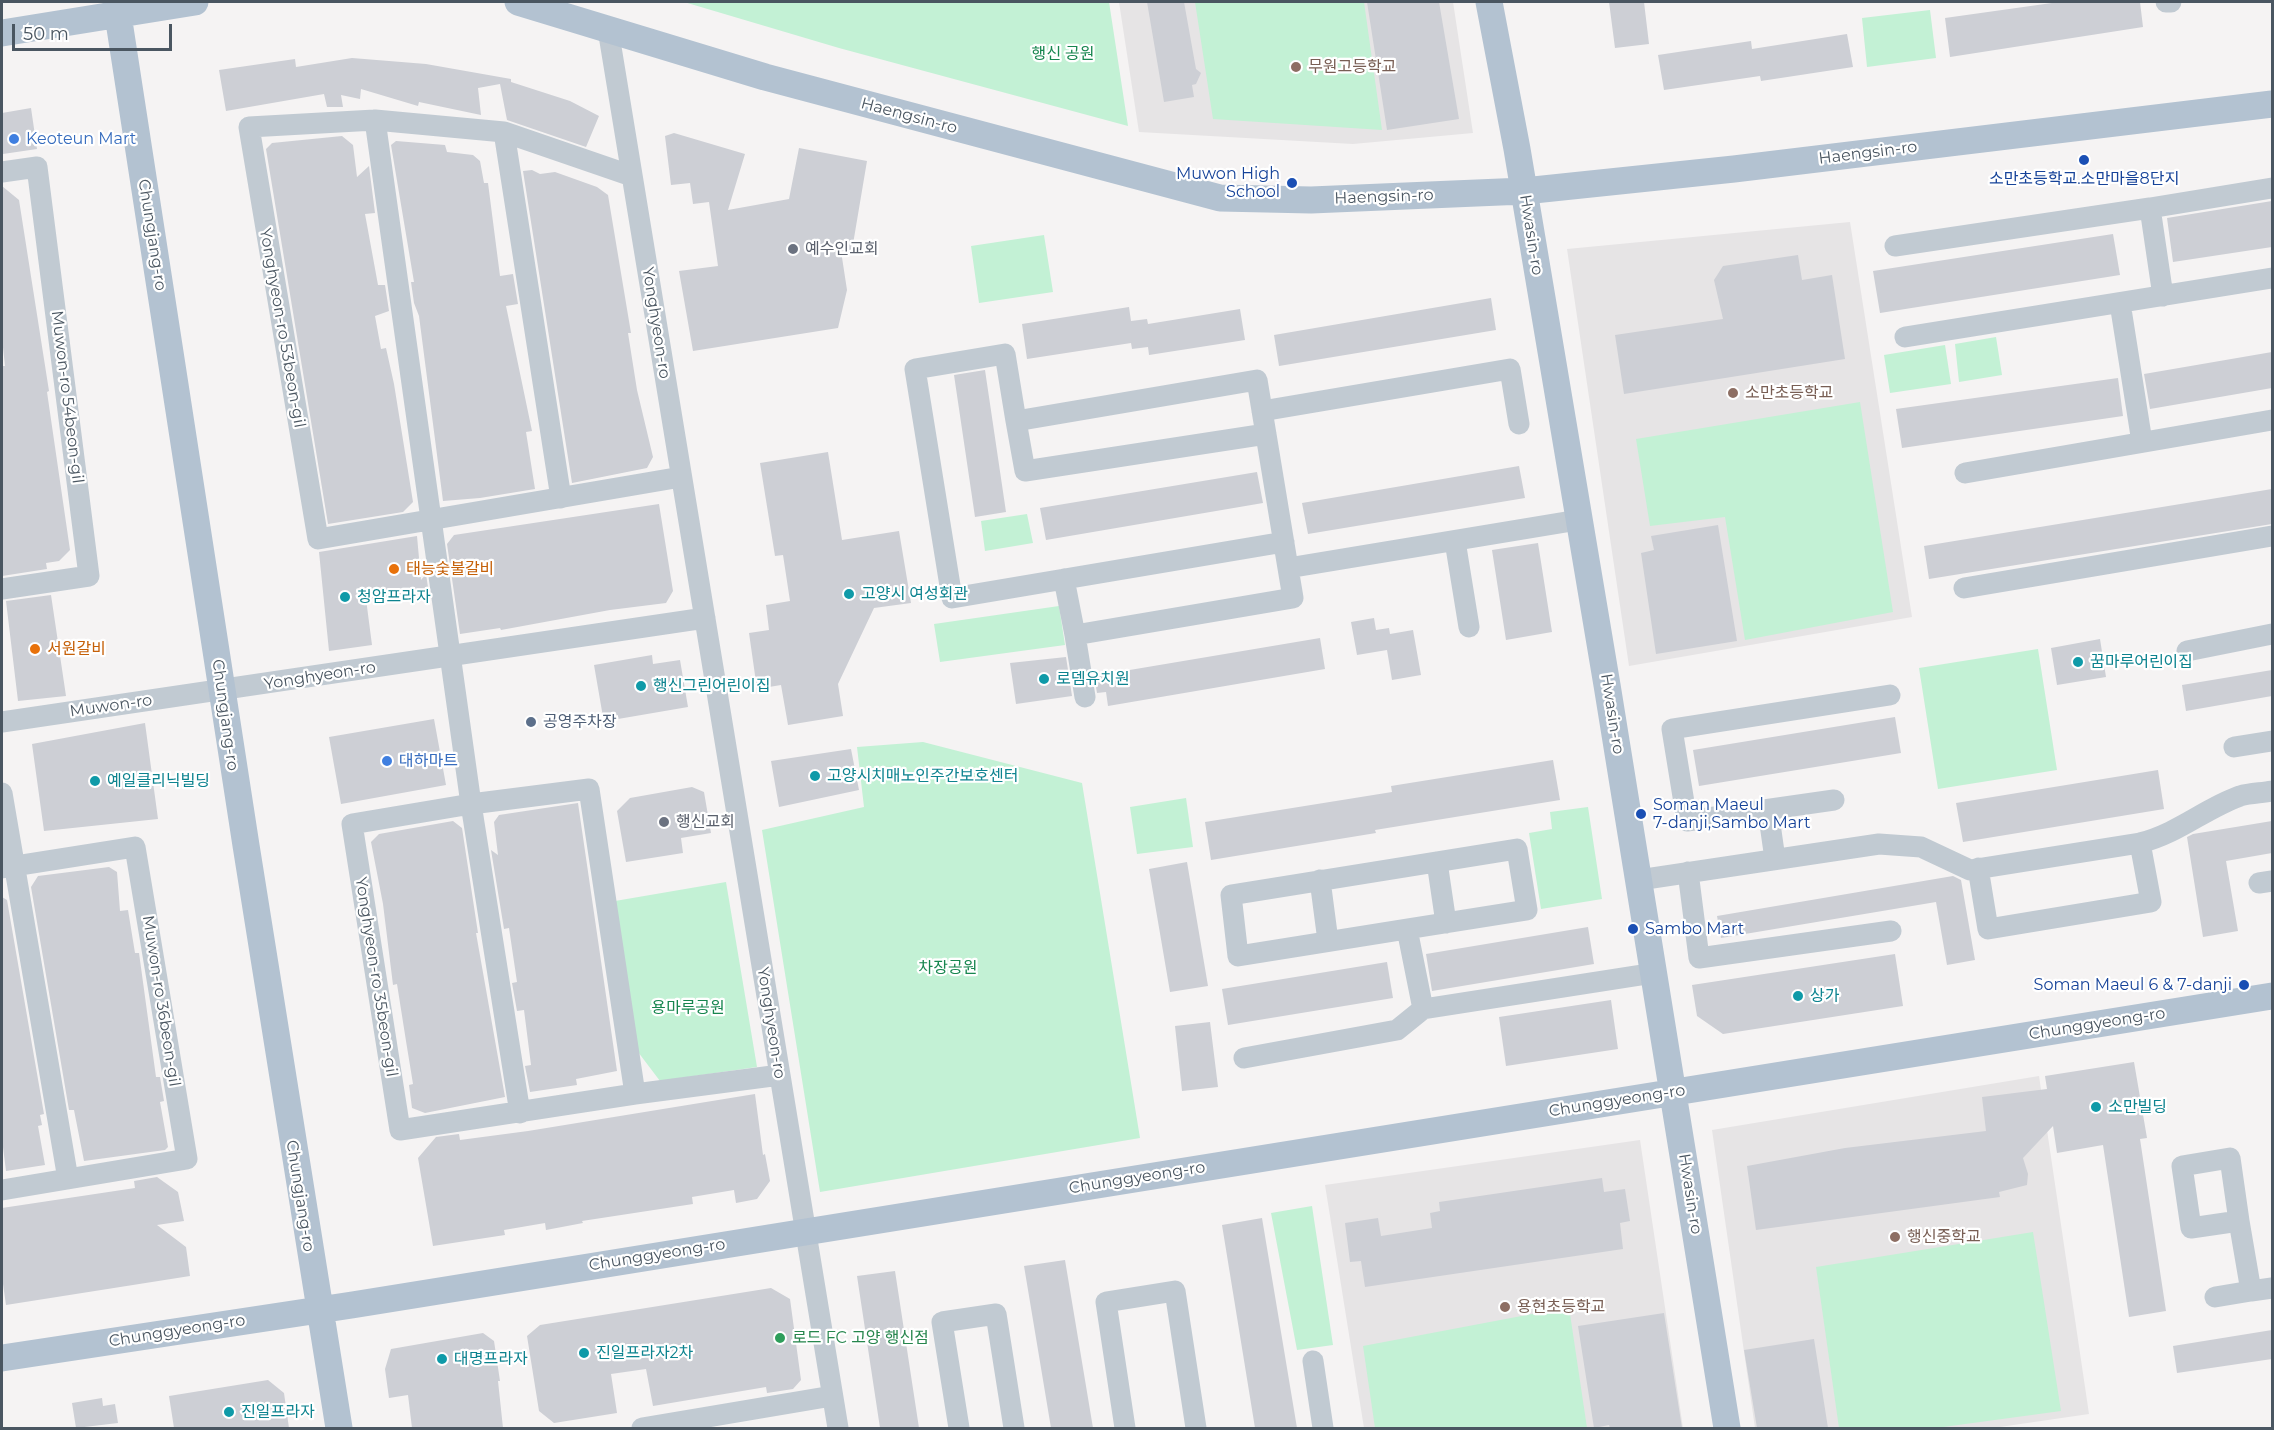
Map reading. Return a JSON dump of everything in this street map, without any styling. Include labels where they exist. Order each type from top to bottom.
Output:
[{"type":"main road","points":[[2,33],[117,8],[195,2]]},
{"type":"main road","name":"Haengsin-ro","points":[[518,2],[788,83],[1220,198],[1311,200],[1524,191],[1734,169],[2272,104]]},
{"type":"main road","name":"Hwasin-ro","points":[[1489,2],[1524,191],[1640,880],[1727,1428]]},
{"type":"main road","name":"Chungjang-ro","points":[[117,8],[203,558],[220,691],[339,1428]]},
{"type":"main road","name":"Chunggyeong-ro","points":[[2,1358],[320,1310],[2272,996]]},
{"type":"street","points":[[2166,2],[2171,2]]},
{"type":"street","name":"Yonghyeon-ro","points":[[608,29],[838,1428]]},
{"type":"street","points":[[375,120],[471,804],[520,1113]]},
{"type":"street","name":"Yonghyeon-ro 53beon-gil","points":[[632,177],[504,132],[375,120],[249,127],[318,539],[681,477]]},
{"type":"street","points":[[504,132],[561,498]]},
{"type":"street","name":"Muwon-ro 54beon-gil","points":[[2,172],[37,167],[89,576],[2,589]]},
{"type":"street","points":[[1895,246],[2272,188]]},
{"type":"street","points":[[2150,208],[2163,296]]},
{"type":"street","points":[[1905,337],[2272,278]]},
{"type":"street","points":[[2120,303],[2142,442]]},
{"type":"street","points":[[1266,434],[1025,471],[1005,354],[915,369],[952,598],[1284,542]]},
{"type":"street","points":[[1262,411],[1510,369],[1519,424]]},
{"type":"street","points":[[1016,421],[1257,380],[1293,598],[1074,635]]},
{"type":"street","points":[[1965,472],[2272,420]]},
{"type":"street","points":[[1288,568],[1578,520]]},
{"type":"street","points":[[1964,588],[2272,536]]},
{"type":"street","points":[[1455,541],[1469,627]]},
{"type":"street","points":[[1064,579],[1085,697]]},
{"type":"street","name":"Yonghyeon-ro","points":[[220,691],[705,618]]},
{"type":"street","points":[[2187,651],[2272,634]]},
{"type":"street","name":"Muwon-ro","points":[[2,722],[220,691]]},
{"type":"street","points":[[1834,800],[1687,821],[1672,729],[1890,695]]},
{"type":"street","points":[[2234,747],[2272,741]]},
{"type":"street","name":"Yonghyeon-ro 35beon-gil","points":[[635,1094],[589,789],[471,804],[352,824],[400,1130],[635,1094],[780,1075]]},
{"type":"street","points":[[1640,880],[1879,844],[1921,847],[1970,870],[2140,843],[2165,836],[2215,807],[2242,796],[2272,791]]},
{"type":"street","points":[[2,793],[7,867],[68,1179]]},
{"type":"street","points":[[1768,810],[1774,860]]},
{"type":"street","points":[[1978,868],[1988,929],[2000,928],[2151,903],[2140,843]]},
{"type":"street","name":"Muwon-ro 36beon-gil","points":[[2,1190],[187,1159],[135,846],[7,867]]},
{"type":"street","points":[[1517,849],[1527,910],[1238,956],[1231,895],[1437,862],[1517,849]]},
{"type":"street","points":[[1437,862],[1446,923]]},
{"type":"street","points":[[1688,872],[1699,958],[1891,931]]},
{"type":"street","points":[[1320,880],[1328,941]]},
{"type":"street","points":[[1407,929],[1423,1009]]},
{"type":"street","points":[[1244,1058],[1397,1030],[1423,1009],[1654,973]]},
{"type":"street","points":[[2239,1221],[2251,1291]]},
{"type":"street","points":[[2215,1297],[2272,1288]]},
{"type":"street","points":[[1125,1428],[1106,1302],[1175,1291],[1196,1428]]},
{"type":"street","points":[[959,1428],[942,1322],[996,1314],[1014,1428]]},
{"type":"street","points":[[1313,1361],[1323,1428]]},
{"type":"street","points":[[642,1428],[676,1426],[832,1396]]},
{"type":"shaded area","name":"무원고등학교","points":[[1119,2],[1453,2],[1473,133],[1353,144],[1139,132]]},
{"type":"shaded area","name":"소만초등학교","points":[[1850,222],[1912,617],[1629,666],[1567,249]]},
{"type":"shaded area","name":"행신중학교","points":[[2039,1076],[2089,1414],[1993,1428],[1755,1428],[1712,1130]]},
{"type":"shaded area","name":"용현초등학교","points":[[1640,1140],[1683,1428],[1364,1428],[1325,1185]]},
{"type":"green space","name":"행신 공원","points":[[684,2],[1109,2],[1128,126],[839,48]]},
{"type":"green space","points":[[1195,2],[1364,2],[1382,130],[1213,119]]},
{"type":"green space","points":[[1930,10],[1936,58],[1867,67],[1862,18]]},
{"type":"green space","points":[[1044,235],[1053,292],[979,303],[971,246]]},
{"type":"green space","points":[[1996,337],[2002,375],[1959,382],[1955,344]]},
{"type":"green space","points":[[1945,345],[1951,384],[1890,393],[1884,355]]},
{"type":"green space","points":[[1860,402],[1893,612],[1745,640],[1725,517],[1650,526],[1636,439]]},
{"type":"green space","points":[[1027,514],[1033,543],[985,551],[981,521]]},
{"type":"green space","points":[[1059,606],[1065,645],[940,662],[934,624]]},
{"type":"green space","points":[[2038,649],[2057,770],[1938,789],[1919,668]]},
{"type":"green space","name":"차장공원","points":[[923,742],[1082,783],[1140,1138],[820,1192],[762,830],[864,807],[857,747]]},
{"type":"green space","points":[[1186,798],[1193,847],[1137,854],[1130,807]]},
{"type":"green space","points":[[1588,807],[1602,899],[1541,909],[1529,833],[1552,829],[1550,812]]},
{"type":"green space","name":"용마루공원","points":[[726,882],[757,1067],[660,1081],[635,1048],[615,901]]},
{"type":"green space","points":[[1312,1206],[1333,1345],[1297,1350],[1271,1213]]},
{"type":"green space","points":[[2033,1232],[2061,1411],[1936,1428],[1839,1428],[1816,1267]]},
{"type":"green space","points":[[1569,1307],[1587,1428],[1375,1428],[1363,1346]]},
{"type":"building","points":[[1147,2],[1184,2],[1196,69],[1201,73],[1196,84],[1192,85],[1194,97],[1164,102]]},
{"type":"building","points":[[1367,2],[1439,2],[1459,119],[1387,130]]},
{"type":"building","points":[[1609,2],[1644,2],[1649,44],[1615,48]]},
{"type":"building","points":[[2059,2],[2140,2],[2143,27],[1950,57],[1945,18]]},
{"type":"building","points":[[1847,34],[1853,67],[1761,81],[1760,76],[1664,90],[1658,55],[1751,41],[1752,49]]},
{"type":"building","points":[[352,58],[426,64],[511,79],[511,82],[570,101],[599,116],[586,147],[507,120],[500,84],[478,88],[481,115],[419,102],[418,106],[361,89],[360,99],[341,95],[343,107],[327,107],[324,94],[226,111],[219,70],[295,59],[296,67]]},
{"type":"building","points":[[31,108],[37,149],[3,154],[2,113]]},
{"type":"building","name":"예수인교회","points":[[674,133],[745,154],[728,210],[789,199],[799,148],[867,161],[852,250],[841,251],[847,290],[838,328],[693,351],[679,271],[718,266],[709,202],[693,204],[690,183],[671,185],[665,136]]},
{"type":"building","points":[[342,136],[353,145],[357,177],[369,166],[375,213],[365,214],[378,285],[385,285],[389,311],[375,316],[381,349],[386,348],[394,384],[413,502],[403,512],[328,524],[266,149],[272,143]]},
{"type":"building","points":[[396,141],[445,145],[447,152],[473,155],[480,161],[484,183],[488,183],[500,276],[513,274],[518,304],[506,306],[532,431],[526,432],[535,489],[480,498],[443,501],[419,316],[414,303],[411,282],[414,282],[391,145]]},
{"type":"building","points":[[532,170],[540,174],[555,172],[597,187],[608,195],[631,333],[628,333],[637,390],[653,457],[647,468],[572,483],[523,171]]},
{"type":"building","points":[[2,186],[19,200],[49,391],[47,392],[70,550],[59,561],[46,563],[47,569],[2,576],[2,366],[5,366],[2,338]]},
{"type":"building","points":[[2272,201],[2272,247],[2173,262],[2167,218]]},
{"type":"building","points":[[2113,234],[2120,275],[1880,313],[1873,271]]},
{"type":"building","points":[[1798,255],[1802,280],[1832,275],[1845,359],[1624,394],[1615,335],[1723,319],[1714,280],[1723,266]]},
{"type":"building","points":[[1491,298],[1496,330],[1279,366],[1274,335]]},
{"type":"building","points":[[1129,307],[1131,321],[1147,319],[1148,324],[1240,309],[1245,340],[1149,355],[1148,347],[1132,349],[1131,343],[1027,359],[1022,324]]},
{"type":"building","points":[[2272,352],[2272,388],[2150,409],[2144,374]]},
{"type":"building","points":[[985,370],[1006,512],[975,517],[954,375]]},
{"type":"building","points":[[2118,378],[2123,416],[1902,448],[1896,409]]},
{"type":"building","name":"고양시 여성회관","points":[[828,452],[842,540],[899,531],[911,603],[874,608],[838,684],[843,716],[788,725],[781,685],[757,689],[749,633],[769,630],[766,605],[790,601],[783,555],[775,556],[760,463]]},
{"type":"building","points":[[1519,466],[1525,498],[1308,534],[1302,503]]},
{"type":"building","points":[[1257,472],[1263,503],[1046,540],[1040,508]]},
{"type":"building","points":[[2272,489],[2272,524],[1929,579],[1924,546]]},
{"type":"building","points":[[659,504],[673,591],[666,603],[610,610],[501,630],[500,628],[460,634],[447,544],[454,535]]},
{"type":"building","points":[[1718,525],[1737,641],[1656,654],[1641,553],[1654,550],[1651,536]]},
{"type":"building","points":[[417,536],[421,580],[426,574],[429,594],[366,599],[372,645],[329,651],[319,552]]},
{"type":"building","points":[[1538,543],[1552,632],[1506,640],[1492,550]]},
{"type":"building","name":"서원갈비","points":[[51,595],[66,696],[18,701],[6,601]]},
{"type":"building","points":[[1374,618],[1376,630],[1389,628],[1390,634],[1413,630],[1421,675],[1392,680],[1387,650],[1357,655],[1351,622]]},
{"type":"building","points":[[1320,638],[1325,669],[1108,706],[1106,692],[1097,693],[1094,676]]},
{"type":"building","name":"꿈마루어린이집","points":[[2100,639],[2106,677],[2057,685],[2051,648]]},
{"type":"building","name":"행신그린어린이집","points":[[652,655],[653,664],[680,660],[688,707],[618,719],[618,715],[603,717],[594,665]]},
{"type":"building","name":"로뎀유치원","points":[[1066,657],[1072,696],[1016,704],[1010,663]]},
{"type":"building","points":[[2272,670],[2272,696],[2186,711],[2182,685]]},
{"type":"building","points":[[1895,717],[1901,753],[1699,786],[1693,750]]},
{"type":"building","name":"대하마트","points":[[434,719],[446,785],[341,804],[329,737]]},
{"type":"building","name":"예일클리닉빌딩","points":[[145,723],[158,819],[44,831],[32,744]]},
{"type":"building","name":"고양시치매노인주간보호센터","points":[[851,749],[859,790],[779,807],[771,761]]},
{"type":"building","points":[[1553,760],[1560,800],[1211,860],[1205,822],[1392,792],[1391,786]]},
{"type":"building","points":[[2158,770],[2164,809],[1963,842],[1956,803]]},
{"type":"building","name":"행신교회","points":[[692,787],[704,792],[711,833],[681,838],[683,853],[626,862],[617,811],[630,798]]},
{"type":"building","points":[[578,803],[617,1071],[576,1079],[577,1085],[530,1092],[525,1066],[531,1065],[524,1010],[517,1011],[512,983],[517,982],[509,928],[504,929],[491,850],[498,855],[494,822],[499,815]]},
{"type":"building","points":[[453,821],[462,828],[478,933],[476,933],[505,1097],[425,1113],[412,1108],[409,1085],[413,1084],[397,984],[393,985],[383,904],[371,842],[379,834]]},
{"type":"building","points":[[2272,821],[2272,853],[2226,861],[2238,931],[2203,937],[2187,837],[2193,834]]},
{"type":"building","points":[[1187,862],[1208,986],[1170,992],[1149,869]]},
{"type":"building","points":[[109,867],[117,872],[120,911],[128,910],[135,953],[139,953],[156,1077],[160,1077],[164,1101],[160,1102],[168,1147],[165,1150],[84,1161],[74,1110],[69,1110],[31,887],[38,876]]},
{"type":"building","points":[[1953,876],[1961,880],[1975,960],[1947,965],[1936,902],[1721,938],[1717,916]]},
{"type":"building","points":[[2,897],[7,900],[44,1114],[40,1115],[42,1125],[38,1126],[45,1165],[6,1171],[2,1139]]},
{"type":"building","points":[[1588,927],[1594,964],[1432,991],[1426,954]]},
{"type":"building","name":"상가","points":[[1895,954],[1903,1006],[1723,1034],[1697,1016],[1692,985]]},
{"type":"building","points":[[1387,962],[1393,998],[1228,1025],[1222,989]]},
{"type":"building","points":[[1611,1000],[1618,1049],[1506,1066],[1499,1017]]},
{"type":"building","points":[[1210,1022],[1218,1087],[1182,1091],[1175,1026]]},
{"type":"building","points":[[2134,1062],[2147,1138],[2140,1139],[2166,1311],[2129,1317],[2103,1145],[2057,1153],[2053,1126],[2023,1158],[2028,1174],[2027,1185],[1999,1192],[2000,1197],[1756,1230],[1747,1166],[1845,1148],[1986,1131],[1982,1097],[2047,1089],[2045,1076]]},
{"type":"building","points":[[755,1094],[763,1155],[765,1154],[770,1181],[757,1199],[736,1203],[734,1190],[692,1197],[693,1204],[582,1221],[583,1223],[546,1230],[545,1223],[504,1230],[505,1235],[433,1246],[418,1158],[436,1137],[459,1134],[460,1140],[528,1131]]},
{"type":"building","points":[[157,1177],[178,1192],[184,1221],[157,1225],[186,1247],[190,1276],[6,1305],[2,1277],[2,1208],[135,1188],[134,1181]]},
{"type":"building","points":[[1602,1178],[1604,1192],[1625,1189],[1630,1221],[1620,1223],[1623,1249],[1365,1287],[1361,1261],[1350,1262],[1345,1223],[1378,1218],[1381,1236],[1432,1228],[1430,1213],[1440,1211],[1439,1202]]},
{"type":"building","points":[[1262,1218],[1297,1428],[1255,1428],[1222,1225]]},
{"type":"building","points":[[1065,1260],[1093,1428],[1051,1428],[1024,1266]]},
{"type":"building","points":[[895,1271],[919,1428],[880,1428],[857,1276]]},
{"type":"building","points":[[771,1288],[790,1299],[801,1380],[793,1389],[767,1393],[766,1387],[653,1406],[646,1369],[611,1374],[617,1413],[554,1423],[539,1411],[527,1336],[540,1325]]},
{"type":"building","points":[[1664,1313],[1682,1428],[1610,1428],[1609,1425],[1594,1428],[1578,1326]]},
{"type":"building","points":[[2272,1330],[2272,1359],[2177,1373],[2173,1346]]},
{"type":"building","points":[[483,1333],[494,1341],[500,1381],[498,1381],[503,1428],[412,1428],[408,1395],[389,1398],[385,1369],[391,1349]]},
{"type":"building","points":[[1814,1339],[1828,1428],[1757,1428],[1744,1350]]},
{"type":"building","name":"진일프라자","points":[[268,1380],[284,1393],[289,1428],[174,1428],[169,1396]]},
{"type":"building","points":[[102,1398],[103,1406],[115,1404],[118,1423],[76,1428],[72,1403]]},
{"type":"place","name":"무원고등학교","points":[[1296,67]]},
{"type":"place","name":"Keoteun Mart","points":[[14,139]]},
{"type":"place","name":"소만초등학교.소만마을8단지","points":[[2084,160]]},
{"type":"place","name":"Muwon High School","points":[[1292,183]]},
{"type":"place","name":"예수인교회","points":[[793,249]]},
{"type":"place","name":"소만초등학교","points":[[1733,393]]},
{"type":"place","name":"태능숯불갈비","points":[[394,569]]},
{"type":"place","name":"고양시 여성회관","points":[[849,594]]},
{"type":"place","name":"청암프라자","points":[[345,597]]},
{"type":"place","name":"서원갈비","points":[[35,649]]},
{"type":"place","name":"꿈마루어린이집","points":[[2078,662]]},
{"type":"place","name":"로뎀유치원","points":[[1044,679]]},
{"type":"place","name":"행신그린어린이집","points":[[641,686]]},
{"type":"place","name":"공영주차장","points":[[531,722]]},
{"type":"place","name":"대하마트","points":[[387,761]]},
{"type":"place","name":"고양시치매노인주간보호센터","points":[[815,776]]},
{"type":"place","name":"예일클리닉빌딩","points":[[95,781]]},
{"type":"place","name":"Soman Maeul 7-danji,Sambo Mart","points":[[1641,814]]},
{"type":"place","name":"행신교회","points":[[664,822]]},
{"type":"place","name":"Sambo Mart","points":[[1633,929]]},
{"type":"place","name":"Soman Maeul 6 & 7-danji","points":[[2244,985]]},
{"type":"place","name":"상가","points":[[1798,996]]},
{"type":"place","name":"소만빌딩","points":[[2096,1107]]},
{"type":"place","name":"행신중학교","points":[[1895,1237]]},
{"type":"place","name":"용현초등학교","points":[[1505,1307]]},
{"type":"place","name":"로드 FC 고양 행신점","points":[[780,1338]]},
{"type":"place","name":"진일프라자2차","points":[[584,1353]]},
{"type":"place","name":"대명프라자","points":[[442,1359]]},
{"type":"place","name":"진일프라자","points":[[229,1412]]}]
